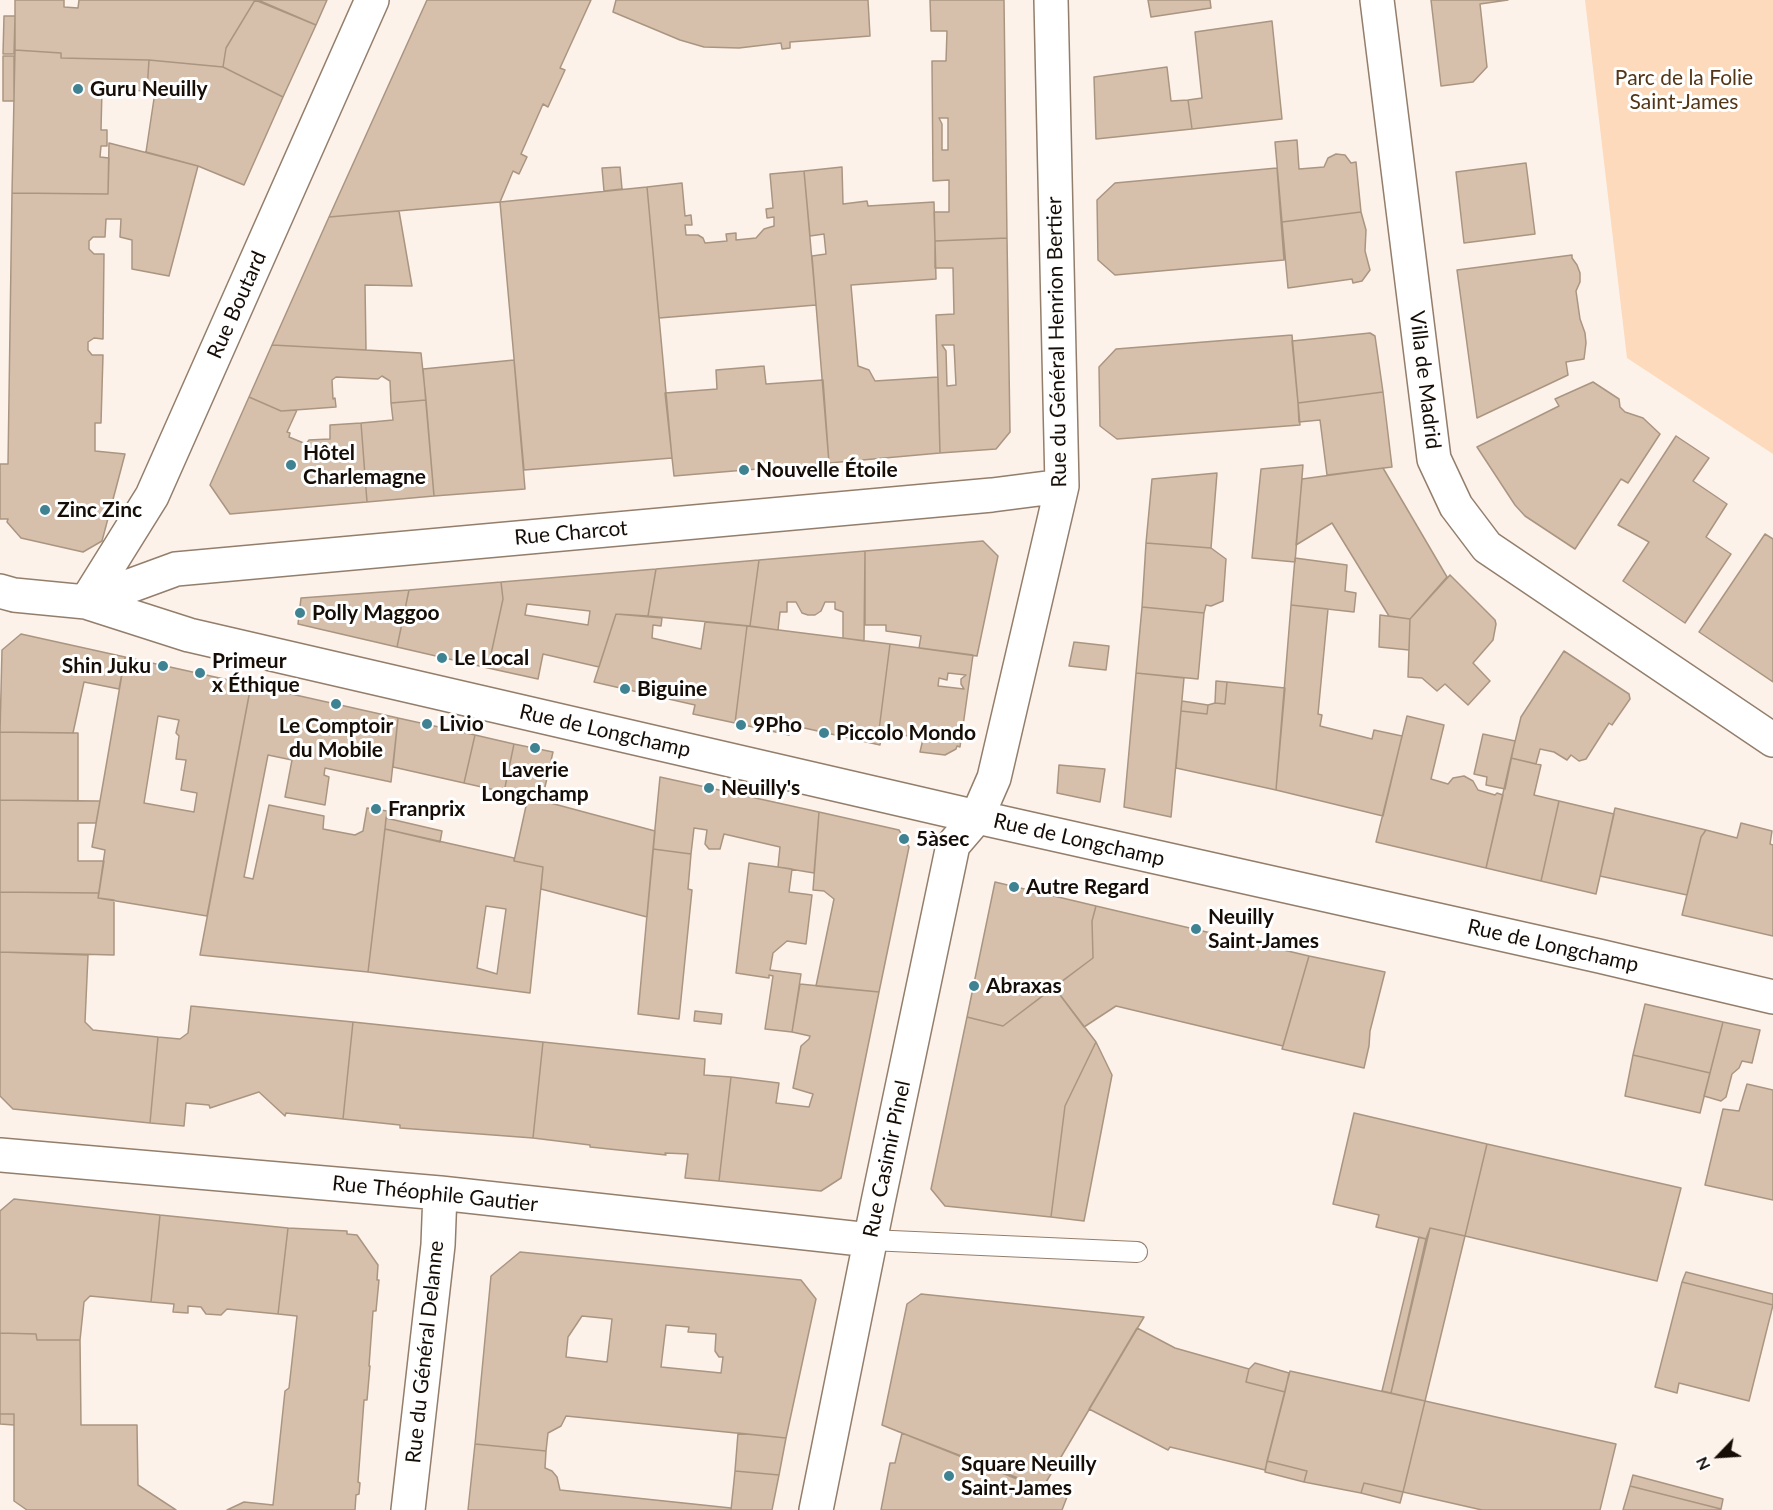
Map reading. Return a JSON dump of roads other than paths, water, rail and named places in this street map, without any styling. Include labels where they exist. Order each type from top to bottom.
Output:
[{"type":"street","name":"Rue Boutard","points":[[86,602],[153,496],[372,0]]},
{"type":"street","name":"Rue du Général Henrion Bertier","points":[[977,817],[994,778],[1062,486],[1051,0]]},
{"type":"street","name":"Villa de Madrid","points":[[1377,0],[1434,459],[1456,506],[1487,547],[1773,740]]},
{"type":"street","name":"Rue Charcot","points":[[86,602],[176,569],[992,495],[1062,486]]},
{"type":"street","name":"Rue de Longchamp","points":[[0,591],[14,595],[86,602],[189,635],[977,817],[1773,997]]},
{"type":"street","name":"Rue Casimir Pinel","points":[[816,1510],[953,845],[977,817]]},
{"type":"street","name":"Rue Théophile Gautier","points":[[0,1155],[440,1193],[870,1240]]},
{"type":"street","name":"Rue du Général Delanne","points":[[408,1510],[438,1245],[440,1193]]},
{"type":"lane","points":[[870,1240],[1137,1252]]},
{"type":"place","name":"Guru Neuilly","points":[[78,89]]},
{"type":"place","name":"Hôtel Charlemagne","points":[[291,465]]},
{"type":"place","name":"Nouvelle Étoile","points":[[744,470]]},
{"type":"place","name":"Zinc Zinc","points":[[45,510]]},
{"type":"place","name":"Polly Maggoo","points":[[300,613]]},
{"type":"place","name":"Le Local","points":[[442,658]]},
{"type":"place","name":"Shin Juku","points":[[163,666]]},
{"type":"place","name":"Primeur x Éthique","points":[[200,673]]},
{"type":"place","name":"Biguine","points":[[625,689]]},
{"type":"place","name":"Le Comptoir du Mobile","points":[[336,704]]},
{"type":"place","name":"Livio","points":[[427,724]]},
{"type":"place","name":"9Pho","points":[[741,725]]},
{"type":"place","name":"Piccolo Mondo","points":[[824,733]]},
{"type":"place","name":"Laverie Longchamp","points":[[535,748]]},
{"type":"place","name":"Neuilly's","points":[[709,788]]},
{"type":"place","name":"Franprix","points":[[376,809]]},
{"type":"place","name":"5àsec","points":[[904,839]]},
{"type":"place","name":"Autre Regard","points":[[1014,887]]},
{"type":"place","name":"Neuilly Saint-James","points":[[1196,929]]},
{"type":"place","name":"Abraxas","points":[[974,986]]},
{"type":"place","name":"Square Neuilly Saint-James","points":[[949,1476]]},
{"type":"park label","name":"Parc de la Folie Saint-James","points":[[1684,90]]}]
